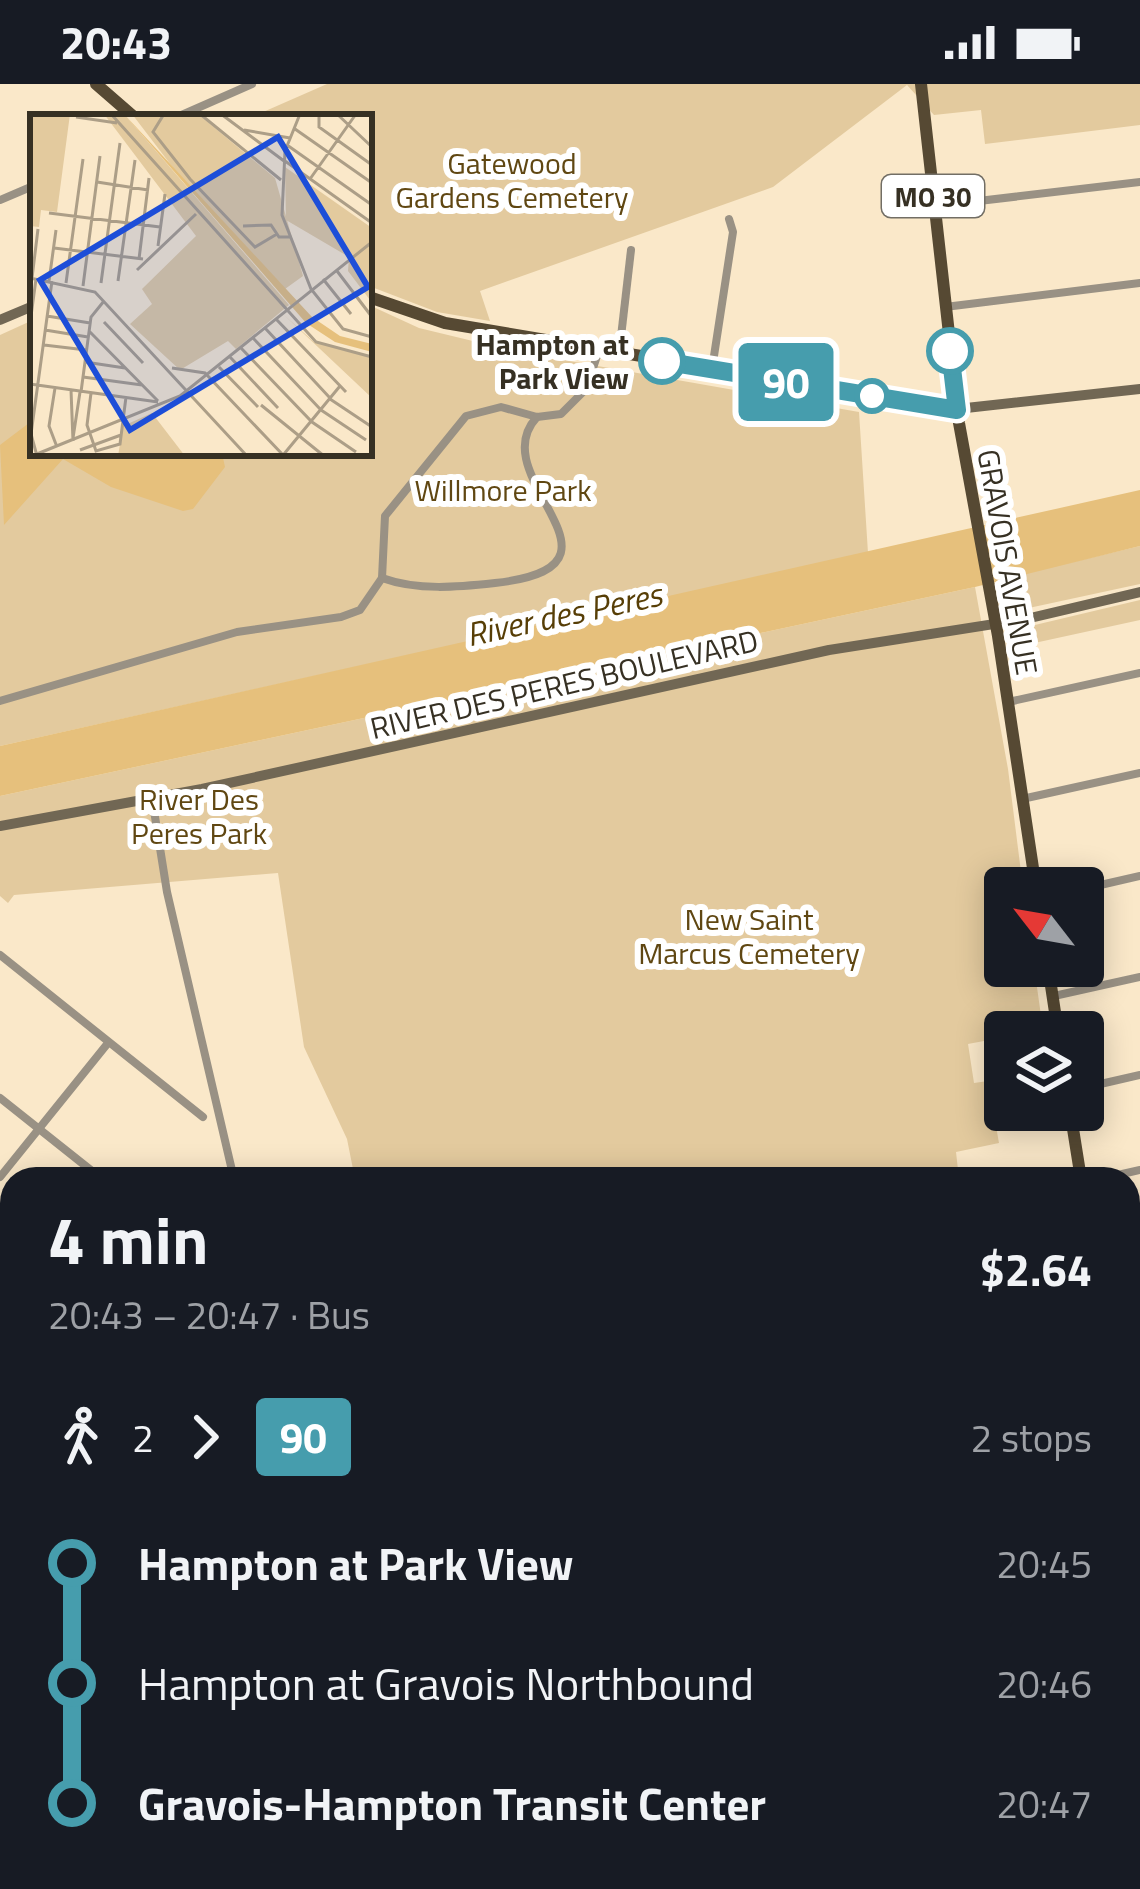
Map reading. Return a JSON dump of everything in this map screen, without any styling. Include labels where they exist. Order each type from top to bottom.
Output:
[{"type":"main road","points":[[96,84],[131,114]]},
{"type":"main road","name":"GRAVOIS AVENUE","points":[[921,84],[957,410],[1022,799]]},
{"type":"main road","points":[[372,298],[445,323],[957,410],[1140,389]]},
{"type":"main road","points":[[0,320],[30,307]]},
{"type":"main road","name":"RIVER DES PERES BOULEVARD","points":[[0,826],[152,798],[799,656],[996,624],[1140,592]]},
{"type":"main road","name":"MO 30","points":[[1022,799],[1033,867]]},
{"type":"main road","points":[[1051,987],[1054,1011]]},
{"type":"main road","points":[[1073,1131],[1079,1167]]},
{"type":"street","points":[[184,114],[252,84]]},
{"type":"street","points":[[934,206],[1140,182]]},
{"type":"street","points":[[0,200],[30,187]]},
{"type":"street","points":[[712,369],[734,232],[729,219]]},
{"type":"street","points":[[619,354],[632,250]]},
{"type":"street","points":[[945,308],[1140,283]]},
{"type":"street","points":[[0,700],[236,632],[360,610],[382,578],[385,516],[466,416],[501,407],[537,418],[561,414],[575,403],[599,350]]},
{"type":"street","points":[[382,578],[442,588],[534,579],[549,570],[562,543],[562,530],[526,471],[522,448],[525,430],[537,418]]},
{"type":"street","points":[[1008,702],[1140,673]]},
{"type":"street","points":[[1022,799],[1140,773]]},
{"type":"street","points":[[152,798],[167,892],[231,1167]]},
{"type":"street","points":[[1104,884],[1140,876]]},
{"type":"street","points":[[0,955],[202,1117]]},
{"type":"street","points":[[1052,997],[1140,977]]},
{"type":"street","points":[[9,1167],[108,1043]]},
{"type":"street","points":[[1104,1083],[1140,1075]]},
{"type":"street","points":[[0,1098],[87,1167]]},
{"type":"green space","name":"Gatewood Gardens Cemetery","points":[[327,84],[1140,84],[1140,125],[985,144],[981,110],[934,115],[907,85],[773,187],[480,291],[490,321],[437,312],[372,287],[372,114],[259,114]]},
{"type":"green space","name":"Willmore Park","points":[[372,306],[419,328],[518,352],[859,412],[868,553],[0,746],[0,335],[30,321],[30,456],[372,456]]},
{"type":"green space","points":[[1140,546],[1140,584],[1010,612],[1001,579]]},
{"type":"green space","name":"New Saint Marcus Cemetery","points":[[975,587],[1020,867],[984,867],[984,987],[1037,987],[1040,1011],[984,1011],[984,1041],[968,1044],[974,1083],[984,1082],[984,1131],[997,1131],[999,1143],[956,1152],[958,1167],[353,1167],[347,1139],[304,1047],[278,873],[14,895],[8,903],[0,896],[0,796]]},
{"type":"green space","points":[[1140,600],[1140,620],[1011,648],[1014,630]]},
{"type":"shaded area","points":[[30,422],[30,456],[223,456],[225,467],[193,509],[183,511],[111,487],[63,459],[4,525],[0,445]]},
{"type":"shaded area","name":"River des Peres","points":[[1140,490],[1140,546],[975,587],[0,796],[0,746]]},
{"type":"bus line","name":"90","points":[[662,361],[957,410],[950,351]]},
{"type":"place","name":"Hampton at Park View","points":[[662,361]]},
{"type":"park label","name":"River Des Peres Park","points":[[199,816]]}]
